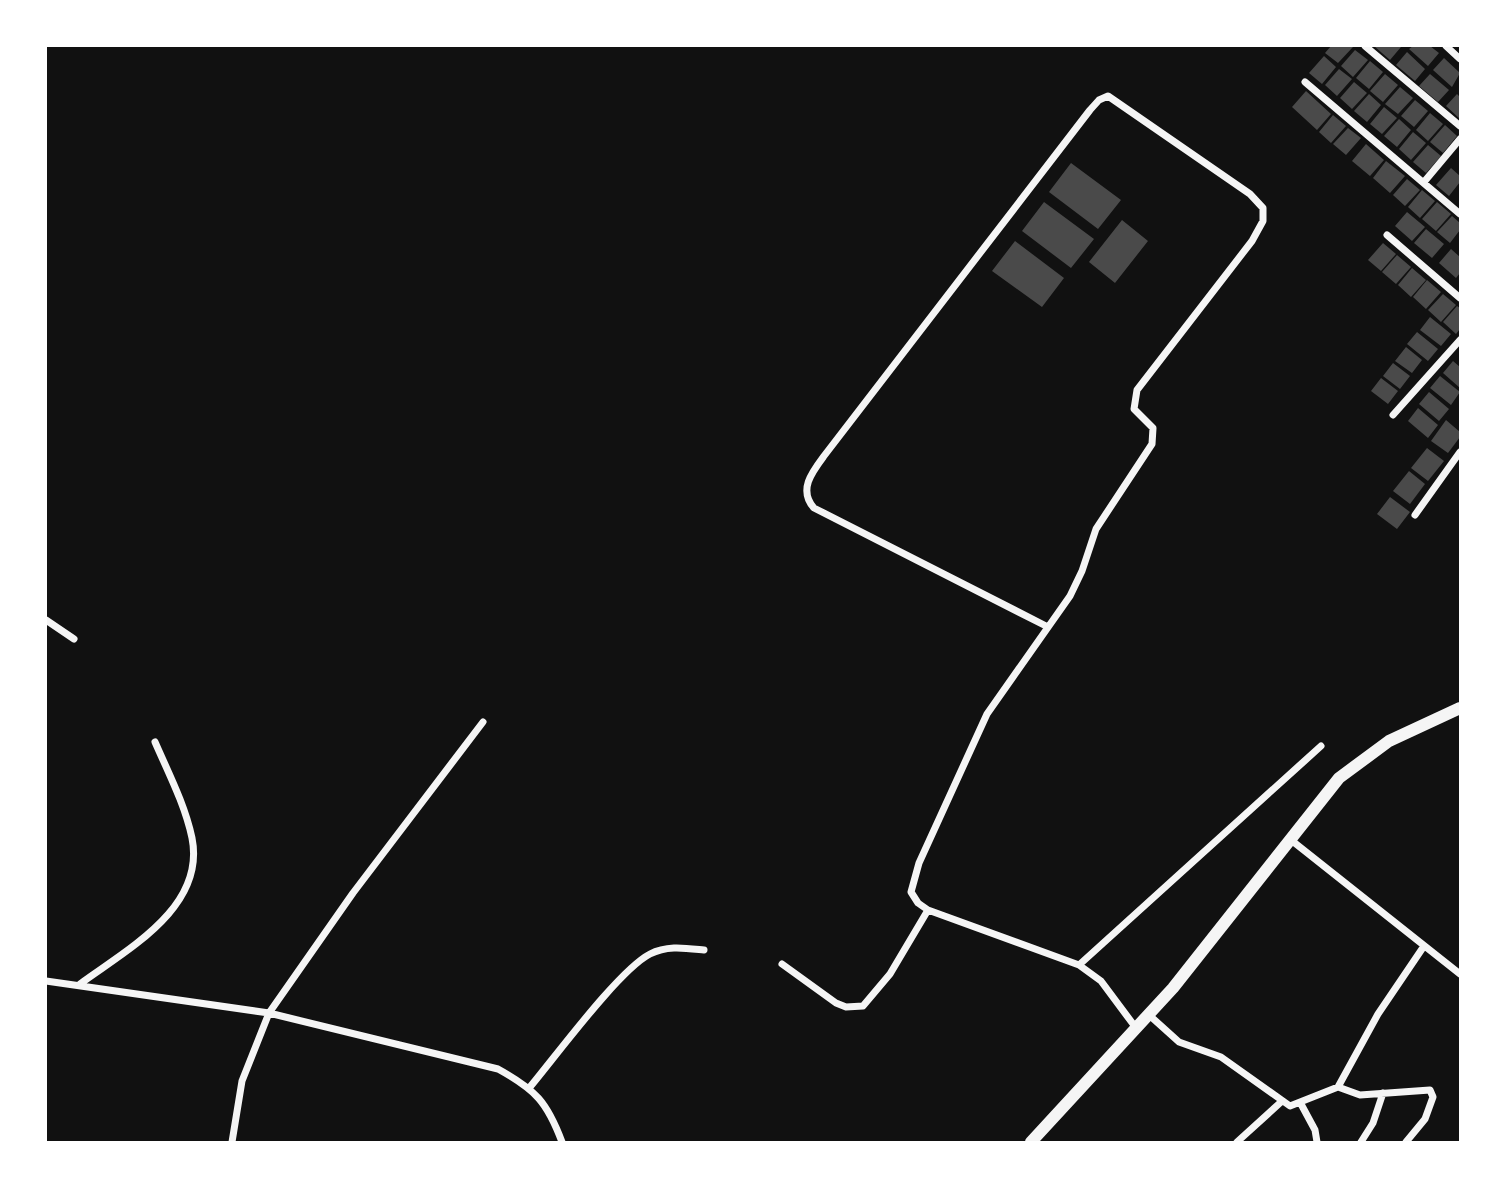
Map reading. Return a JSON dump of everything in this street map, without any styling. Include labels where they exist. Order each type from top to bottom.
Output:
[{"type":"main road","points":[[1031,1143],[1149,1015],[1291,841],[1323,795],[1358,762],[1389,741],[1461,708]]},
{"type":"street","points":[[1365,46],[1461,127]]},
{"type":"street","points":[[1446,46],[1461,59]]},
{"type":"street","points":[[1305,82],[1461,214]]},
{"type":"street","points":[[1048,627],[814,508],[807,498],[806,488],[819,462],[1074,130],[1099,100],[1108,96],[1250,194],[1259,202],[1264,215],[1252,241],[1137,390],[1134,409],[1153,428],[1154,438],[1096,529],[1076,585],[1048,627],[992,706],[919,863],[911,892],[918,903],[928,910],[1079,965],[1101,981],[1136,1028]]},
{"type":"street","points":[[1424,182],[1461,139]]},
{"type":"street","points":[[1387,235],[1461,298]]},
{"type":"street","points":[[1393,415],[1461,340]]},
{"type":"street","points":[[1415,515],[1461,452]]},
{"type":"street","points":[[46,620],[74,639]]},
{"type":"street","points":[[232,1143],[242,1082],[269,1013],[329,925],[483,722]]},
{"type":"street","points":[[80,984],[164,919],[190,879],[194,858],[192,841],[180,798],[155,742]]},
{"type":"street","points":[[1079,965],[1321,746]]},
{"type":"street","points":[[1291,841],[1461,974]]},
{"type":"street","points":[[782,964],[836,1003],[846,1007],[863,1006],[890,974],[928,910]]},
{"type":"street","points":[[1149,1015],[1178,1042],[1221,1057],[1290,1107],[1338,1087],[1378,1014],[1424,946]]},
{"type":"street","points":[[530,1087],[624,977],[649,954],[678,947],[704,950]]},
{"type":"street","points":[[46,981],[269,1013],[498,1069],[530,1087],[550,1110],[562,1143]]},
{"type":"street","points":[[1338,1087],[1360,1095],[1421,1090],[1433,1094],[1428,1114],[1406,1143]]},
{"type":"street","points":[[1361,1143],[1373,1123],[1383,1093]]},
{"type":"street","points":[[1237,1143],[1281,1102]]},
{"type":"street","points":[[1301,1104],[1315,1130],[1317,1143]]},
{"type":"building","points":[[1331,46],[1353,47],[1338,63],[1325,53]]},
{"type":"building","points":[[1374,46],[1399,46],[1401,47],[1390,60]]},
{"type":"building","points":[[1413,46],[1430,46],[1439,53],[1428,66],[1409,49]]},
{"type":"building","points":[[1355,50],[1368,60],[1353,77],[1341,66]]},
{"type":"building","points":[[1407,52],[1425,69],[1415,81],[1396,65]]},
{"type":"building","points":[[1324,56],[1336,67],[1322,84],[1309,73]]},
{"type":"building","points":[[1444,58],[1460,73],[1452,87],[1433,70]]},
{"type":"building","points":[[1370,61],[1383,72],[1369,89],[1356,78]]},
{"type":"building","points":[[1339,69],[1352,79],[1337,96],[1325,85]]},
{"type":"building","points":[[1385,74],[1398,85],[1383,102],[1370,91]]},
{"type":"building","points":[[1430,74],[1449,90],[1438,102],[1419,86]]},
{"type":"building","points":[[1354,82],[1367,93],[1352,109],[1340,98]]},
{"type":"building","points":[[1400,87],[1413,98],[1398,114],[1385,104]]},
{"type":"building","points":[[1306,91],[1331,114],[1317,130],[1292,107]]},
{"type":"building","points":[[1369,94],[1381,105],[1367,122],[1354,111]]},
{"type":"building","points":[[1457,94],[1460,97],[1460,119],[1446,106]]},
{"type":"building","points":[[1415,100],[1428,111],[1414,127],[1401,116]]},
{"type":"building","points":[[1384,107],[1397,118],[1382,134],[1370,124]]},
{"type":"building","points":[[1430,113],[1443,124],[1428,141],[1416,130]]},
{"type":"building","points":[[1333,115],[1346,126],[1331,143],[1319,132]]},
{"type":"building","points":[[1399,119],[1411,130],[1397,147],[1384,136]]},
{"type":"building","points":[[1445,125],[1457,136],[1443,153],[1430,142]]},
{"type":"building","points":[[1348,128],[1361,138],[1346,155],[1333,144]]},
{"type":"building","points":[[1413,132],[1426,143],[1411,160],[1399,149]]},
{"type":"building","points":[[1366,144],[1384,160],[1370,176],[1352,161]]},
{"type":"building","points":[[1428,145],[1441,156],[1426,173],[1413,162]]},
{"type":"building","points":[[1386,161],[1405,176],[1390,193],[1373,178]]},
{"type":"building","points":[[1071,163],[1121,200],[1098,229],[1049,192]]},
{"type":"building","points":[[1451,168],[1460,176],[1460,182],[1449,196],[1436,185]]},
{"type":"building","points":[[1407,179],[1420,190],[1405,206],[1393,195]]},
{"type":"building","points":[[1422,190],[1435,201],[1420,218],[1408,207]]},
{"type":"building","points":[[1044,202],[1094,239],[1071,268],[1022,231]]},
{"type":"building","points":[[1437,202],[1451,214],[1436,231],[1422,219]]},
{"type":"building","points":[[1407,212],[1425,227],[1412,241],[1395,226]]},
{"type":"building","points":[[1452,216],[1460,223],[1460,230],[1450,243],[1437,232]]},
{"type":"building","points":[[1122,220],[1148,241],[1115,283],[1089,262]]},
{"type":"building","points":[[1426,229],[1444,244],[1432,258],[1414,243]]},
{"type":"building","points":[[1015,241],[1064,278],[1042,307],[992,271]]},
{"type":"building","points":[[1383,243],[1396,254],[1381,271],[1368,260]]},
{"type":"building","points":[[1451,249],[1460,257],[1460,273],[1456,278],[1439,263]]},
{"type":"building","points":[[1397,255],[1411,267],[1396,284],[1382,272]]},
{"type":"building","points":[[1412,268],[1426,280],[1411,297],[1398,285]]},
{"type":"building","points":[[1427,280],[1441,292],[1426,309],[1413,297]]},
{"type":"building","points":[[1443,294],[1456,305],[1441,322],[1428,310]]},
{"type":"building","points":[[1457,306],[1460,308],[1460,329],[1456,334],[1443,322]]},
{"type":"building","points":[[1430,317],[1451,334],[1441,346],[1420,330]]},
{"type":"building","points":[[1417,332],[1438,349],[1428,361],[1407,344]]},
{"type":"building","points":[[1406,347],[1422,360],[1412,373],[1395,361]]},
{"type":"building","points":[[1453,361],[1460,367],[1460,388],[1443,373]]},
{"type":"building","points":[[1393,363],[1410,376],[1400,389],[1383,376]]},
{"type":"building","points":[[1440,376],[1460,392],[1451,405],[1430,388]]},
{"type":"building","points":[[1381,378],[1398,391],[1388,404],[1371,391]]},
{"type":"building","points":[[1429,392],[1449,409],[1439,421],[1419,404]]},
{"type":"building","points":[[1418,408],[1438,425],[1428,438],[1408,421]]},
{"type":"building","points":[[1446,420],[1460,432],[1460,437],[1448,453],[1431,441]]},
{"type":"building","points":[[1427,448],[1444,461],[1428,481],[1411,468]]},
{"type":"building","points":[[1409,471],[1425,484],[1410,504],[1393,491]]},
{"type":"building","points":[[1390,497],[1410,512],[1397,529],[1377,514]]}]
